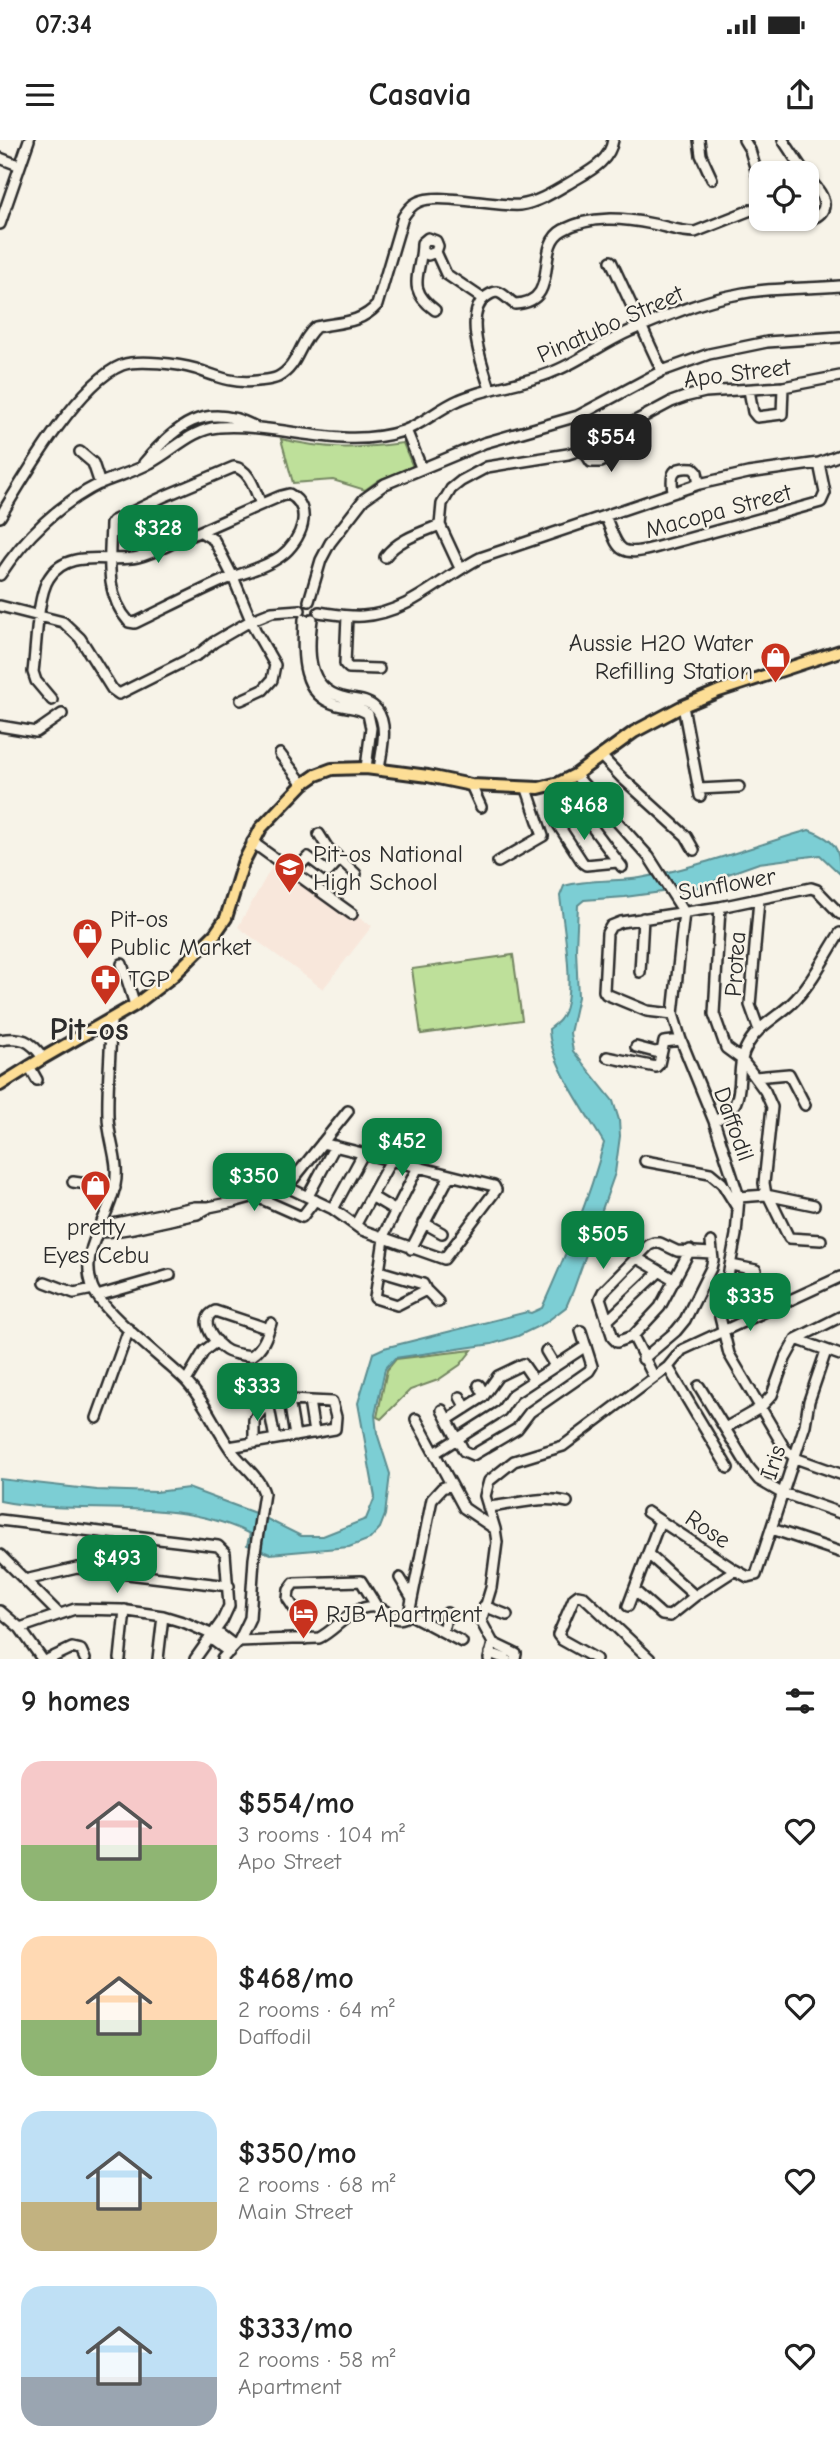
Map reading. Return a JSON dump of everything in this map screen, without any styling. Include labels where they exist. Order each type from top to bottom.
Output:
[{"type":"main road","points":[[0,1085],[135,1006],[173,976],[215,934],[226,918],[252,842],[273,814],[316,775],[332,769],[366,768],[471,785],[527,789],[559,783],[575,775],[634,732],[683,706],[719,691],[840,651]]},
{"type":"street","points":[[0,224],[18,165],[29,140]]},
{"type":"street","points":[[0,517],[31,466],[80,399],[100,377],[125,363],[158,363],[183,366],[226,381],[242,383],[274,379],[293,365],[311,331],[316,327],[360,319],[377,305],[403,217],[419,201],[466,200],[519,205],[534,201],[588,172],[608,156],[613,140]]},
{"type":"street","points":[[699,140],[701,155],[712,179]]},
{"type":"street","points":[[744,140],[754,161]]},
{"type":"street","points":[[783,140],[797,161]]},
{"type":"street","points":[[0,158],[18,165]]},
{"type":"street","points":[[819,193],[824,205],[819,214]]},
{"type":"street","points":[[490,389],[476,335],[477,310],[483,299],[495,292],[515,304],[535,298],[544,285],[553,242],[558,234],[576,225],[614,219],[695,232],[749,211]]},
{"type":"street","points":[[435,310],[423,301],[417,289],[422,243],[425,239],[431,238],[438,243],[436,252],[446,274],[483,299]]},
{"type":"street","points":[[423,252],[428,255],[436,252]]},
{"type":"street","points":[[611,261],[662,371]]},
{"type":"street","name":"Pinatubo Street","points":[[0,575],[13,555],[38,528],[68,505],[100,484],[137,470],[182,441],[205,430],[219,427],[258,428],[321,438],[346,439],[406,430],[458,400],[552,373],[642,327],[698,305],[735,295],[840,286]]},
{"type":"street","points":[[309,601],[321,560],[344,522],[374,491],[421,467],[484,443],[578,416],[662,371],[709,354],[745,345],[840,337]]},
{"type":"street","name":"Apo Street","points":[[440,525],[445,497],[461,481],[487,467],[568,454],[583,449],[671,402],[688,396],[705,392],[783,387],[840,376]]},
{"type":"street","points":[[749,390],[755,415],[763,417],[782,414],[783,387]]},
{"type":"street","points":[[406,430],[421,467]]},
{"type":"street","points":[[583,449],[592,462],[601,462],[611,456],[613,450],[608,437]]},
{"type":"street","points":[[80,453],[93,463],[100,484]]},
{"type":"street","points":[[0,606],[63,622],[80,638],[112,689],[119,694],[199,654],[252,620],[272,612],[364,616],[399,607],[416,600],[460,568],[480,558],[673,491],[748,473],[819,463],[840,455]]},
{"type":"street","name":"Macopa Street","points":[[606,516],[617,543],[624,551],[634,553],[821,502],[825,493],[819,463]]},
{"type":"street","points":[[52,700],[36,681],[33,672],[45,588],[48,578],[55,571],[64,564],[81,558],[110,560],[139,556],[281,496],[289,494],[299,500],[304,511],[303,524],[298,536],[279,557],[132,623],[125,619],[113,598],[110,584],[110,560],[111,524],[116,518],[234,467],[239,467],[246,473],[261,504]]},
{"type":"street","points":[[673,491],[671,477],[679,469],[690,467],[696,470],[699,484]]},
{"type":"street","points":[[385,557],[391,549],[413,536],[440,525],[460,568]]},
{"type":"street","points":[[213,527],[214,540],[275,665],[272,680],[263,690],[241,700]]},
{"type":"street","points":[[201,532],[214,540]]},
{"type":"street","points":[[309,615],[303,604],[309,601],[316,603],[309,615],[306,676],[317,692],[337,705],[362,709],[369,714],[371,728],[366,768]]},
{"type":"street","points":[[347,616],[345,664],[349,668],[379,669]]},
{"type":"street","points":[[306,656],[325,689],[342,697],[369,703],[377,709],[383,728],[379,770]]},
{"type":"street","points":[[683,706],[700,793],[728,786],[738,787]]},
{"type":"street","points":[[0,726],[36,732],[62,714]]},
{"type":"street","points":[[371,728],[383,728]]},
{"type":"street","points":[[280,754],[303,784]]},
{"type":"street","points":[[601,756],[686,836],[694,850]]},
{"type":"street","points":[[575,775],[659,871],[684,912]]},
{"type":"street","points":[[559,783],[579,809],[619,865],[583,863],[557,823],[579,809]]},
{"type":"street","points":[[471,785],[481,807]]},
{"type":"street","points":[[498,862],[542,836],[527,789]]},
{"type":"street","points":[[319,834],[327,847],[356,874]]},
{"type":"street","points":[[252,842],[305,877],[352,914]]},
{"type":"street","points":[[295,871],[308,857],[328,872],[340,859]]},
{"type":"street","points":[[305,877],[316,863]]},
{"type":"street","name":"Sunflower","points":[[673,1014],[647,1011],[604,991],[607,933],[611,926],[811,888],[817,890],[840,914]]},
{"type":"street","name":"Protea","points":[[759,900],[750,1006],[760,1030]]},
{"type":"street","points":[[720,907],[714,1014],[726,1048],[741,1059],[765,1091],[772,1107],[764,1183],[767,1195],[789,1238],[821,1240]]},
{"type":"street","name":"Daffodil","points":[[684,912],[673,1014],[714,1121],[739,1197],[736,1235],[720,1313],[723,1329],[729,1354],[785,1449],[795,1458]]},
{"type":"street","points":[[640,972],[643,918]]},
{"type":"street","points":[[714,1121],[732,1111],[736,1104],[741,1059],[749,1041],[796,999],[840,933]]},
{"type":"street","points":[[122,964],[135,1006]]},
{"type":"street","points":[[111,1020],[108,1117],[116,1164],[115,1188],[88,1254],[89,1272],[95,1293],[129,1329],[186,1381],[229,1447],[261,1484],[265,1498],[254,1559],[250,1618],[231,1649]]},
{"type":"street","points":[[0,1040],[20,1038],[33,1044],[43,1058]]},
{"type":"street","points":[[607,1057],[656,1067],[659,1065],[664,1042],[681,1040]]},
{"type":"street","points":[[636,1046],[655,1052],[661,1051]]},
{"type":"street","points":[[29,1066],[37,1080]]},
{"type":"street","points":[[755,1077],[789,1074],[805,1105]]},
{"type":"street","points":[[100,1227],[103,1234],[197,1214],[209,1207],[288,1187],[348,1111]]},
{"type":"street","points":[[288,1187],[334,1209],[362,1230],[445,1259],[496,1190],[494,1186],[322,1143]]},
{"type":"street","points":[[257,1196],[302,1217],[335,1146]]},
{"type":"street","points":[[334,1209],[363,1154]]},
{"type":"street","points":[[356,1224],[391,1160]]},
{"type":"street","points":[[645,1161],[710,1173],[722,1183],[738,1209]]},
{"type":"street","points":[[418,1167],[383,1239],[375,1298],[397,1305],[426,1290]]},
{"type":"street","points":[[411,1248],[450,1175]]},
{"type":"street","points":[[73,1182],[115,1188]]},
{"type":"street","points":[[739,1197],[767,1195],[814,1205]]},
{"type":"street","points":[[371,1196],[396,1211]]},
{"type":"street","points":[[424,1223],[442,1233]]},
{"type":"street","points":[[643,1359],[685,1320],[711,1268],[711,1242]]},
{"type":"street","points":[[690,1250],[660,1307],[633,1336],[617,1342],[600,1298],[637,1258],[654,1243],[677,1251],[690,1250],[712,1253]]},
{"type":"street","points":[[637,1258],[675,1280]]},
{"type":"street","points":[[731,1265],[756,1270]]},
{"type":"street","points":[[379,1271],[423,1284],[438,1302]]},
{"type":"street","points":[[607,1321],[659,1272]]},
{"type":"street","points":[[44,1282],[74,1293],[95,1293],[170,1275]]},
{"type":"street","points":[[506,1659],[491,1651],[481,1622],[491,1588],[496,1542],[486,1488],[497,1473],[514,1461],[563,1446],[668,1367],[682,1350],[840,1277]]},
{"type":"street","points":[[215,1311],[270,1326],[263,1345],[251,1356],[227,1350],[217,1341],[206,1324],[207,1316],[215,1311]]},
{"type":"street","points":[[725,1428],[760,1408],[772,1395],[785,1359],[796,1339],[840,1317]]},
{"type":"street","points":[[97,1418],[129,1329]]},
{"type":"street","points":[[442,1410],[464,1451],[473,1455],[517,1429],[530,1412],[589,1371],[592,1366],[581,1331]]},
{"type":"street","points":[[633,1336],[654,1377]]},
{"type":"street","points":[[796,1339],[840,1355]]},
{"type":"street","points":[[186,1381],[204,1351],[217,1341]]},
{"type":"street","points":[[435,1453],[501,1411],[513,1394],[586,1346]]},
{"type":"street","points":[[546,1351],[555,1367]]},
{"type":"street","name":"Iris","points":[[748,1577],[757,1575],[826,1351]]},
{"type":"street","points":[[447,1420],[484,1394],[498,1376],[523,1364],[534,1380]]},
{"type":"street","points":[[668,1367],[728,1468]]},
{"type":"street","points":[[479,1385],[484,1394]]},
{"type":"street","points":[[699,1386],[759,1480],[783,1494],[840,1513]]},
{"type":"street","points":[[460,1397],[466,1408]]},
{"type":"street","points":[[289,1400],[295,1436]]},
{"type":"street","points":[[309,1401],[314,1433]]},
{"type":"street","points":[[229,1447],[254,1443],[275,1439],[314,1433],[335,1429],[336,1417],[332,1402],[268,1402],[254,1420],[254,1443]]},
{"type":"street","points":[[268,1402],[275,1439]]},
{"type":"street","points":[[416,1419],[464,1508],[495,1529]]},
{"type":"street","points":[[795,1458],[840,1474]]},
{"type":"street","points":[[305,1639],[304,1623],[288,1599],[289,1590],[294,1583],[361,1581],[377,1607],[396,1619],[405,1618],[409,1614],[432,1499],[450,1485]]},
{"type":"street","points":[[488,1507],[538,1498],[567,1502]]},
{"type":"street","name":"Rose","points":[[648,1512],[748,1577]]},
{"type":"street","points":[[0,1520],[218,1546],[225,1553],[229,1606],[195,1659]]},
{"type":"street","points":[[628,1606],[660,1521]]},
{"type":"street","points":[[772,1529],[840,1552]]},
{"type":"street","points":[[648,1554],[695,1596]]},
{"type":"street","points":[[0,1555],[59,1614]]},
{"type":"street","points":[[25,1580],[77,1568],[229,1586]]},
{"type":"street","points":[[634,1590],[666,1617],[735,1570]]},
{"type":"street","points":[[400,1578],[412,1598]]},
{"type":"street","points":[[596,1659],[558,1635],[578,1595],[583,1596],[650,1659]]},
{"type":"street","points":[[484,1606],[507,1615]]},
{"type":"street","points":[[212,1635],[214,1641],[231,1649],[319,1638],[330,1633],[356,1610],[377,1607]]},
{"type":"street","points":[[20,1628],[75,1609],[125,1610],[163,1616],[212,1635]]},
{"type":"street","points":[[120,1659],[125,1610]]},
{"type":"street","points":[[0,1611],[20,1628],[42,1659]]},
{"type":"street","points":[[443,1631],[447,1613]]},
{"type":"street","points":[[409,1614],[462,1642]]},
{"type":"street","points":[[158,1659],[163,1616]]},
{"type":"street","points":[[49,1659],[72,1648],[81,1650],[85,1659]]},
{"type":"street","points":[[491,1651],[516,1654],[515,1659]]},
{"type":"shaded area","name":"Pit-os National High School","points":[[274,863],[372,926],[323,989],[238,927]]},
{"type":"green space","points":[[281,439],[342,447],[403,443],[413,467],[379,480],[365,490],[333,480],[293,483]]},
{"type":"green space","points":[[513,955],[522,1020],[421,1034],[412,969]]},
{"type":"green space","points":[[472,1350],[460,1365],[438,1380],[410,1390],[381,1419],[377,1417],[387,1370],[396,1359]]},
{"type":"water","points":[[809,830],[825,837],[834,846],[839,857],[840,874],[820,855],[759,863],[728,874],[706,886],[584,900],[578,905],[578,997],[570,1033],[573,1051],[613,1101],[619,1120],[620,1136],[615,1173],[566,1307],[545,1323],[518,1336],[492,1344],[395,1358],[385,1369],[375,1415],[377,1433],[390,1474],[385,1515],[380,1528],[370,1539],[349,1547],[270,1554],[247,1545],[250,1534],[221,1522],[191,1515],[0,1501],[0,1479],[97,1490],[156,1492],[188,1488],[255,1513],[301,1536],[323,1536],[366,1519],[375,1497],[358,1403],[373,1353],[542,1308],[576,1227],[598,1164],[604,1143],[562,1071],[555,1056],[549,1029],[561,1018],[568,994],[568,959],[560,896],[564,886],[661,874]]},
{"type":"place","name":"Aussie H2O Water Refilling Station","points":[[776,684]]},
{"type":"place","name":"Pit-os National High School","points":[[290,895]]},
{"type":"place","name":"Pit-os Public Market","points":[[87,960]]},
{"type":"place","name":"TGP","points":[[105,1006]]},
{"type":"place","name":"pretty Eyes Cebu","points":[[96,1212]]},
{"type":"place","name":"RJB Apartment","points":[[303,1641]]},
{"type":"district","name":"Pit-os","points":[[89,1029]]}]
